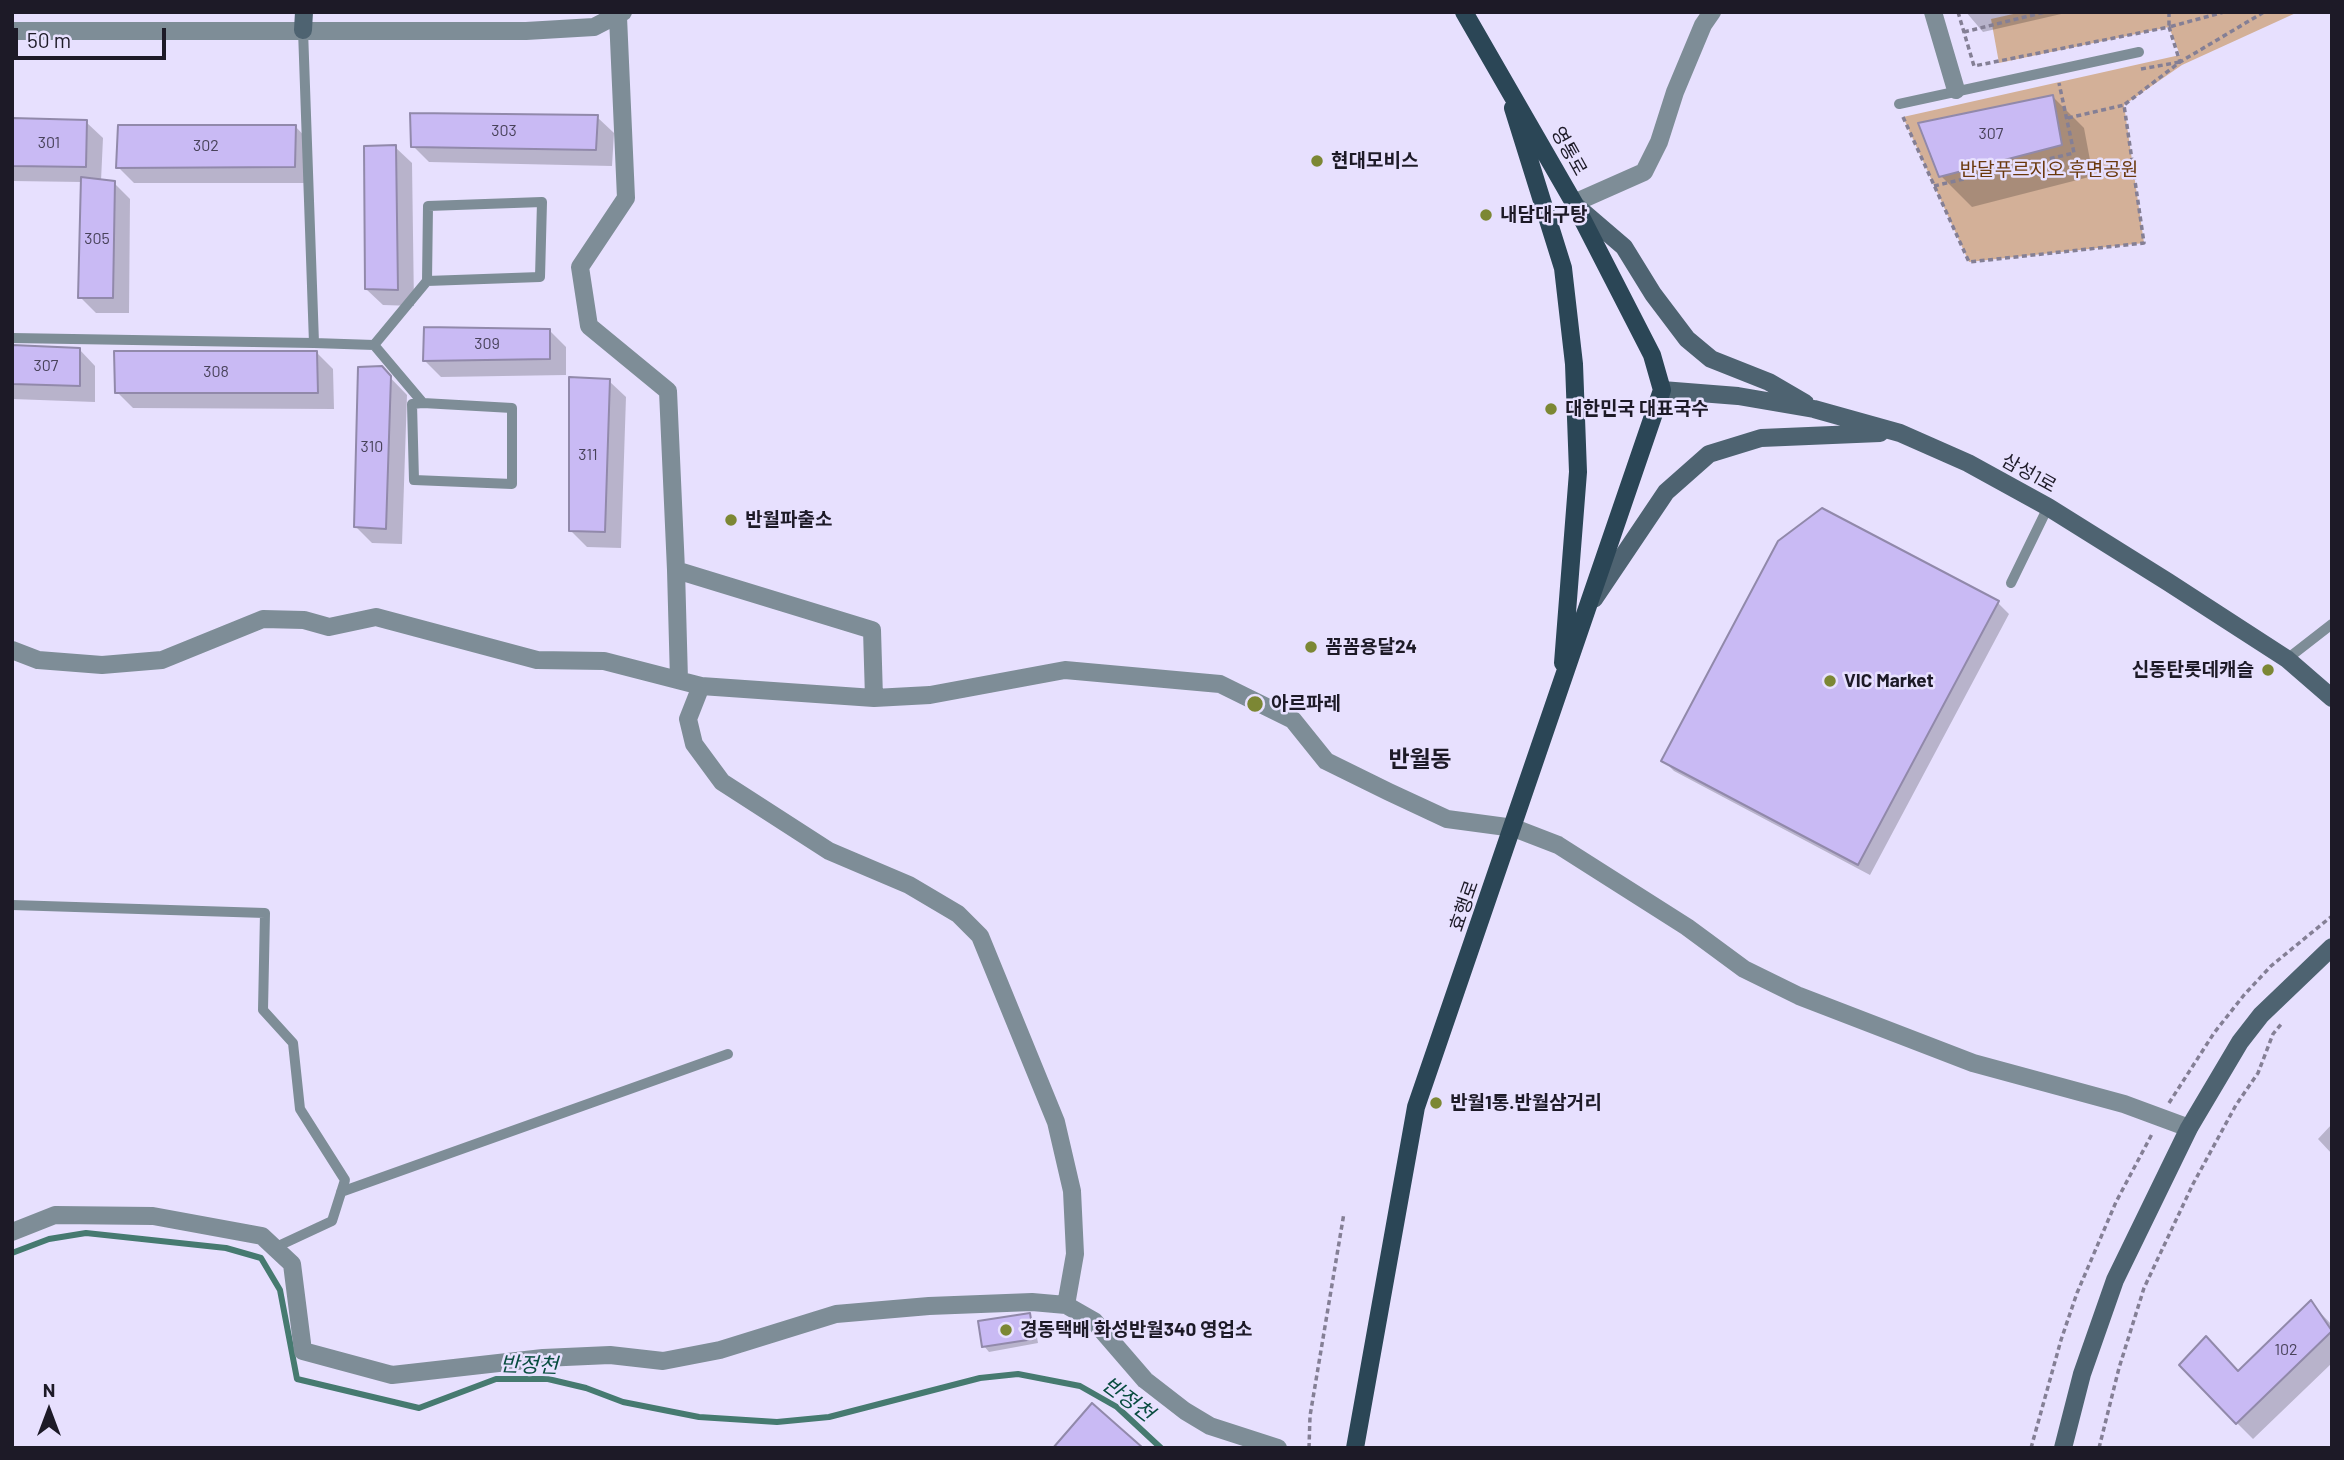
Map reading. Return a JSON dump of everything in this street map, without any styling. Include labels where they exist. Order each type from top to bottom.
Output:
[{"type":"main road","name":"영통로","points":[[1464,12],[1501,72],[1574,204],[1652,355],[1662,390]]},
{"type":"main road","points":[[1501,72],[1563,268],[1574,364],[1578,472],[1561,690]]},
{"type":"main road","points":[[1574,204],[1624,247],[1687,339],[1711,359],[1769,383],[1814,409]]},
{"type":"main road","name":"효행로","points":[[1355,1448],[1416,1107],[1514,828],[1662,390]]},
{"type":"main road","name":"삼성1로","points":[[1662,390],[1738,396],[1814,409],[1900,433],[1968,463],[2048,507],[2287,659],[2332,698]]},
{"type":"main road","points":[[1590,605],[1666,492],[1709,454],[1760,438],[1900,433]]},
{"type":"main road","points":[[2063,1448],[2082,1374],[2115,1280],[2189,1128],[2239,1042],[2261,1015],[2332,947]]},
{"type":"street","points":[[1574,204],[1644,172],[1659,142],[1675,92],[1698,36],[1712,12]]},
{"type":"street","points":[[1933,12],[1956,90]]},
{"type":"street","points":[[12,31],[202,21],[303,21],[526,31],[594,26],[620,15],[626,198],[580,267],[589,326],[668,391],[679,680]]},
{"type":"street","points":[[676,570],[872,630],[874,698]]},
{"type":"street","points":[[12,650],[37,660],[102,665],[162,660],[263,619],[304,621],[329,626],[376,617],[537,660],[604,661],[701,685],[874,698],[930,695],[1065,670],[1220,684],[1293,720],[1326,761],[1376,786],[1447,819],[1514,828],[1558,845],[1687,927],[1744,969],[1799,996],[1973,1063],[2124,1104],[2189,1128]]},
{"type":"street","points":[[701,685],[688,719],[694,744],[722,782],[829,851],[909,886],[958,914],[981,936],[1056,1122],[1072,1191],[1075,1254],[1066,1305]]},
{"type":"street","points":[[12,1232],[55,1215],[153,1216],[261,1236],[292,1264],[303,1351],[392,1375],[556,1357],[610,1355],[663,1362],[720,1350],[836,1314],[994,1304],[1066,1305],[1094,1321],[1145,1380],[1185,1411],[1210,1426],[1278,1448]]},
{"type":"lane","points":[[303,21],[314,343]]},
{"type":"lane","points":[[1899,104],[2139,52]]},
{"type":"lane","points":[[374,345],[427,281],[428,205],[542,202],[540,277],[427,281]]},
{"type":"lane","points":[[12,338],[374,345],[423,403],[513,408],[513,484],[414,480],[412,404],[423,403]]},
{"type":"lane","points":[[2011,583],[2048,507]]},
{"type":"lane","points":[[2287,659],[2332,624]]},
{"type":"lane","points":[[12,905],[265,913],[263,1010],[293,1043],[300,1109],[345,1180],[332,1221],[274,1248]]},
{"type":"lane","points":[[341,1192],[728,1054]]},
{"type":"path","points":[[1958,12],[1973,66],[2169,27],[2224,12]]},
{"type":"path","points":[[1964,32],[2045,12]]},
{"type":"path","points":[[2169,12],[2169,27],[2180,62]]},
{"type":"path","points":[[2067,118],[2124,105],[2180,62],[2264,12]]},
{"type":"path","points":[[2140,69],[2180,62]]},
{"type":"path","points":[[2046,86],[2073,81]]},
{"type":"path","points":[[1934,186],[2074,153],[2059,83]]},
{"type":"path","points":[[1903,117],[1969,262],[2144,243],[2124,105]]},
{"type":"path","points":[[2099,1448],[2119,1368],[2144,1288],[2193,1185],[2236,1105],[2258,1073],[2273,1034],[2290,1014]]},
{"type":"path","points":[[1309,1448],[1310,1416],[1344,1213]]},
{"type":"green space","name":"반달푸르지오 후면공원","points":[[2022,12],[2298,12],[2182,65],[2124,105],[2144,243],[1969,262],[1903,117],[2180,55],[2169,27],[1999,63],[1991,19]]},
{"type":"building","points":[[2053,95],[2062,145],[1939,177],[1918,123]]},
{"type":"building","points":[[410,113],[598,115],[596,150],[411,147]]},
{"type":"building","points":[[12,118],[87,120],[86,167],[12,166]]},
{"type":"building","points":[[118,125],[296,125],[295,167],[116,168]]},
{"type":"building","points":[[396,145],[398,290],[365,289],[364,146]]},
{"type":"building","points":[[81,177],[115,181],[113,298],[78,298]]},
{"type":"building","points":[[424,327],[550,329],[550,359],[423,361]]},
{"type":"building","points":[[12,345],[80,348],[80,386],[12,384]]},
{"type":"building","points":[[114,351],[317,351],[318,393],[115,393]]},
{"type":"building","points":[[382,366],[391,376],[386,529],[354,527],[358,367]]},
{"type":"building","points":[[569,377],[610,379],[605,532],[569,531]]},
{"type":"building","name":"VIC Market","points":[[1822,508],[1999,601],[1858,865],[1661,761],[1778,541]]},
{"type":"building","points":[[2311,1300],[2332,1331],[2236,1424],[2179,1365],[2206,1336],[2238,1371]]},
{"type":"building","name":"경동택배 화성반월340 영업소","points":[[1030,1313],[1034,1339],[982,1347],[978,1321]]},
{"type":"building","points":[[1092,1403],[1143,1448],[1053,1448]]},
{"type":"waterway","name":"반정천","points":[[12,1253],[49,1239],[86,1233],[226,1248],[261,1258],[280,1290],[297,1379],[419,1408],[496,1379],[548,1379],[586,1388],[623,1402],[699,1417],[777,1422],[829,1417],[980,1378],[1018,1374],[1080,1386],[1117,1407],[1161,1448]]},
{"type":"place","name":"현대모비스","points":[[1317,161]]},
{"type":"place","name":"내담대구탕","points":[[1486,215]]},
{"type":"place","name":"대한민국 대표국수","points":[[1551,409]]},
{"type":"place","name":"반월파출소","points":[[731,520]]},
{"type":"place","name":"꼼꼼용달24","points":[[1311,647]]},
{"type":"place","name":"신동탄롯데캐슬","points":[[2268,670]]},
{"type":"place","name":"VIC Market","points":[[1830,681]]},
{"type":"place","name":"아르파레","points":[[1255,704]]},
{"type":"place","name":"반월1통.반월삼거리","points":[[1436,1103]]},
{"type":"place","name":"경동택배 화성반월340 영업소","points":[[1006,1330]]},
{"type":"district","name":"반월동","points":[[1420,759]]}]
